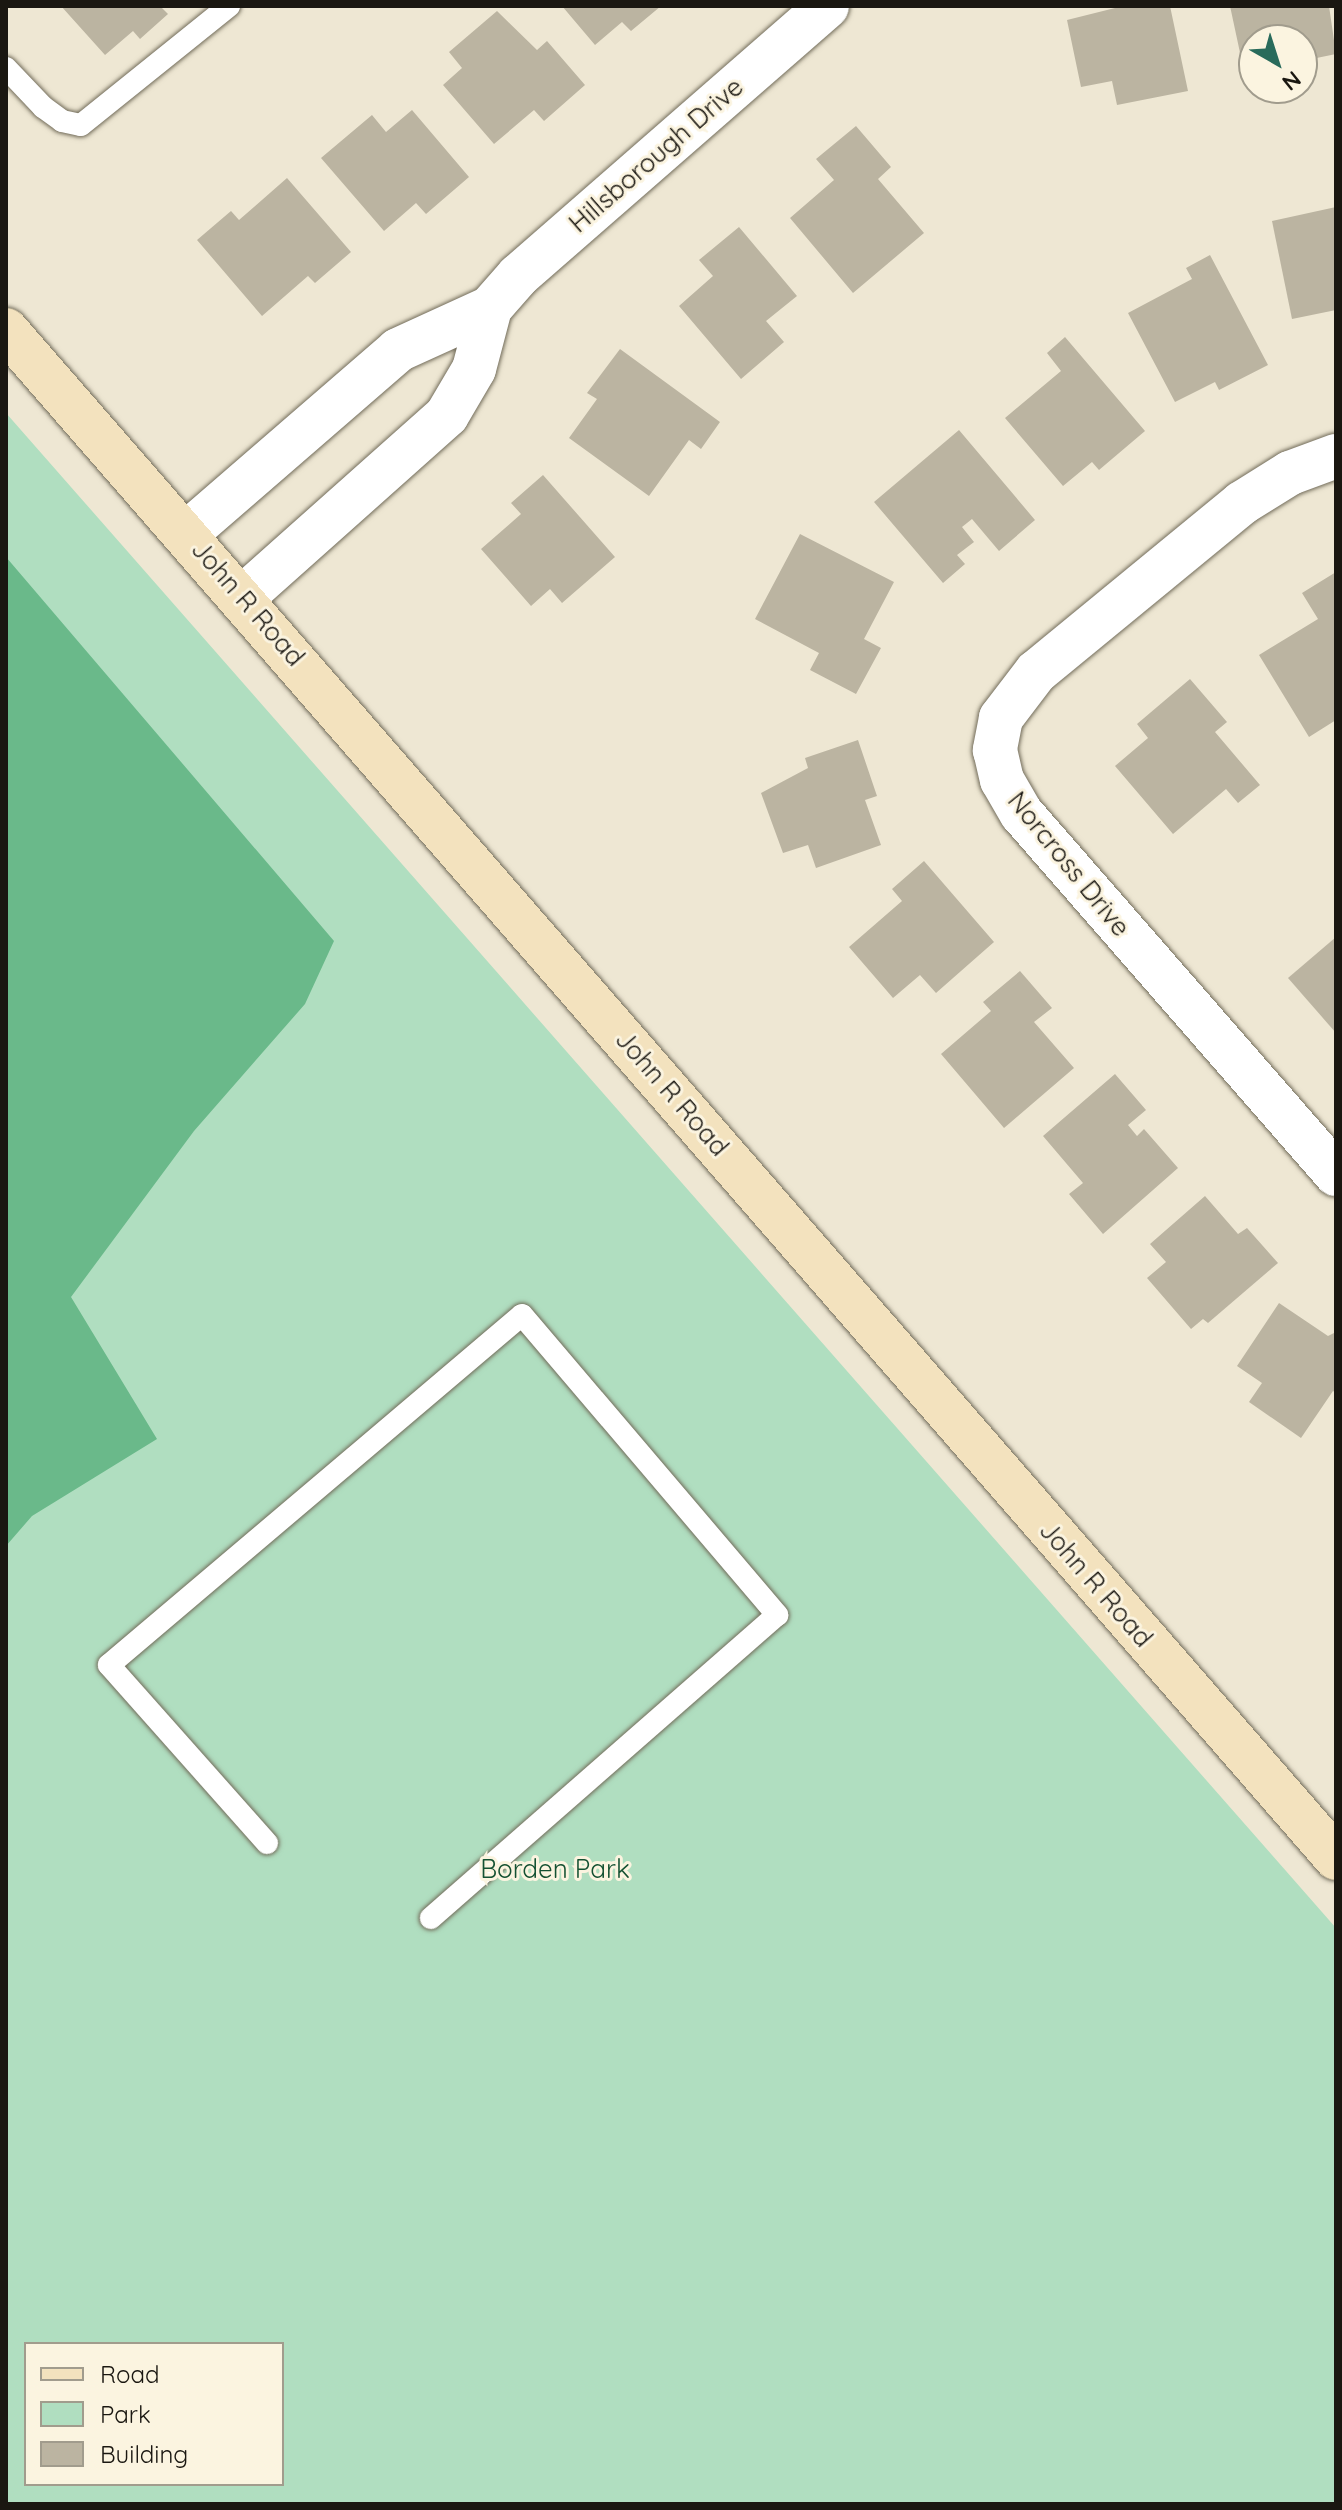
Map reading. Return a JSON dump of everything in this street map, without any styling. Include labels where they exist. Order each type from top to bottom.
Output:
[{"type":"main road","name":"John R Road","points":[[6,330],[243,597],[1336,1858]]},
{"type":"street","name":"Hillsborough Drive","points":[[187,533],[398,350],[490,308],[518,276],[827,6]]},
{"type":"street","name":"Hillsborough Drive","points":[[243,597],[447,415],[474,369],[490,308]]},
{"type":"street","name":"Norcross Drive","points":[[1336,456],[1290,473],[1242,503],[1036,672],[1001,718],[995,750],[1002,780],[1022,814],[1336,1174]]},
{"type":"lane","points":[[6,68],[43,107],[62,121],[81,125],[229,6]]},
{"type":"lane","points":[[267,1843],[109,1665],[522,1315],[777,1615],[431,1918]]},
{"type":"green space","name":"Borden Park","points":[[6,413],[1336,1928],[1336,2504],[6,2504]]},
{"type":"green space","points":[[6,557],[334,941],[305,1004],[194,1131],[71,1297],[157,1439],[32,1516],[6,1546]]},
{"type":"building","points":[[61,6],[160,6],[168,14],[140,39],[133,31],[105,55]]},
{"type":"building","points":[[562,6],[661,6],[631,31],[622,22],[595,45]]},
{"type":"building","points":[[1123,6],[1170,6],[1188,91],[1117,105],[1112,81],[1081,87],[1067,20]]},
{"type":"building","points":[[1230,6],[1329,6],[1336,54],[1318,58],[1318,24],[1238,24],[1238,43]]},
{"type":"building","points":[[497,11],[537,50],[547,41],[585,85],[544,121],[534,110],[494,144],[443,85],[462,68],[449,52]]},
{"type":"building","points":[[412,110],[469,177],[426,214],[416,203],[384,231],[321,158],[372,115],[386,132]]},
{"type":"building","points":[[856,126],[891,167],[878,179],[924,233],[853,293],[790,218],[834,180],[816,159]]},
{"type":"building","points":[[287,178],[351,252],[315,283],[308,276],[262,316],[197,240],[231,211],[239,220]]},
{"type":"building","points":[[1336,207],[1336,310],[1292,319],[1272,221]]},
{"type":"building","points":[[739,227],[797,296],[766,321],[784,342],[741,379],[679,306],[713,276],[699,260]]},
{"type":"building","points":[[1210,255],[1268,365],[1219,390],[1215,382],[1175,402],[1128,313],[1192,279],[1186,268]]},
{"type":"building","points":[[1065,337],[1145,431],[1099,470],[1092,462],[1063,486],[1005,418],[1061,371],[1047,353]]},
{"type":"building","points":[[620,349],[720,422],[701,449],[689,440],[649,496],[569,438],[597,399],[587,393]]},
{"type":"building","points":[[959,430],[1035,520],[999,551],[972,519],[962,527],[974,542],[957,555],[965,564],[943,583],[874,502]]},
{"type":"building","points":[[543,475],[615,557],[562,603],[550,589],[531,606],[481,549],[521,514],[511,503]]},
{"type":"building","points":[[800,534],[894,582],[864,639],[881,648],[856,694],[810,670],[819,653],[755,619]]},
{"type":"building","points":[[1336,572],[1336,720],[1309,737],[1259,655],[1318,619],[1302,593]]},
{"type":"building","points":[[1190,679],[1227,722],[1215,732],[1260,785],[1238,803],[1226,789],[1173,834],[1115,766],[1148,738],[1137,724]]},
{"type":"building","points":[[858,740],[877,796],[865,800],[881,845],[816,868],[808,845],[783,853],[761,793],[808,768],[805,758]]},
{"type":"building","points":[[924,861],[994,942],[936,993],[920,975],[893,998],[849,947],[902,901],[892,889]]},
{"type":"building","points":[[1336,937],[1336,1033],[1288,978]]},
{"type":"building","points":[[1020,971],[1052,1008],[1034,1022],[1074,1068],[1004,1128],[941,1054],[991,1011],[983,1002]]},
{"type":"building","points":[[1115,1074],[1146,1110],[1128,1125],[1137,1136],[1144,1129],[1178,1168],[1103,1234],[1069,1194],[1083,1183],[1043,1136]]},
{"type":"building","points":[[1205,1196],[1238,1234],[1247,1228],[1278,1263],[1208,1323],[1203,1319],[1191,1329],[1147,1278],[1166,1262],[1150,1244]]},
{"type":"building","points":[[1279,1303],[1328,1336],[1336,1332],[1336,1393],[1333,1391],[1301,1438],[1249,1402],[1262,1383],[1237,1366]]}]
